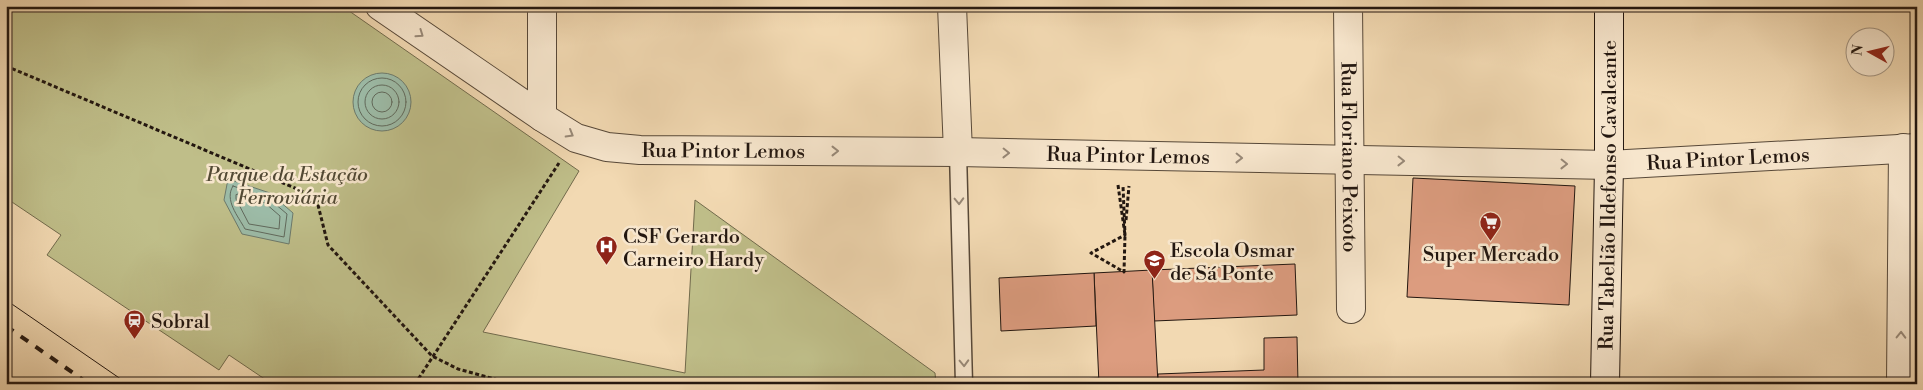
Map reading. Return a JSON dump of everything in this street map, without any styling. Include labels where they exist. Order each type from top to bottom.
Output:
[{"type":"street","name":"Rua Pintor Lemos","points":[[380,6],[542,117],[576,138],[607,147],[640,150],[958,152],[1609,165],[1910,148]]},
{"type":"street","points":[[542,6],[542,117]]},
{"type":"street","points":[[952,6],[958,152]]},
{"type":"street","name":"Rua Floriano Peixoto","points":[[1348,6],[1352,309]]},
{"type":"street","name":"Rua Tabelião Ildefonso Cavalcante","points":[[1605,384],[1609,165],[1609,6]]},
{"type":"street","points":[[1901,384],[1910,148]]},
{"type":"lane","points":[[958,152],[964,384]]},
{"type":"path","points":[[6,66],[316,197],[328,246],[432,356],[458,369],[513,384]]},
{"type":"path","points":[[415,384],[576,138]]},
{"type":"path","points":[[1122,155],[1125,235],[1124,272],[1091,254],[1125,235]]},
{"type":"path","points":[[1122,155],[1125,235]]},
{"type":"path","points":[[1122,155],[1125,235]]},
{"type":"green space","name":"Parque da Estação Ferroviária","points":[[6,6],[342,6],[579,171],[483,332],[685,373],[695,200],[935,373],[936,384],[272,384],[229,355],[219,370],[47,255],[61,235],[6,198]]},
{"type":"water","points":[[382,73],[393,75],[406,86],[411,102],[409,113],[398,126],[382,131],[371,129],[358,118],[353,102],[355,91],[366,78]]},
{"type":"water","points":[[228,179],[270,193],[293,213],[289,244],[242,234],[224,200]]},
{"type":"building","name":"Super Mercado","points":[[1413,178],[1575,186],[1569,305],[1407,297]]},
{"type":"building","points":[[1295,264],[1297,315],[1154,321],[1152,270]]},
{"type":"building","points":[[1152,270],[1158,384],[1099,384],[1094,273]]},
{"type":"building","points":[[1094,273],[1096,326],[1001,331],[999,278]]},
{"type":"building","points":[[1297,337],[1298,384],[1158,384],[1158,374],[1264,370],[1264,338]]},
{"type":"building","points":[[1098,378],[1099,384],[1004,384],[1004,383]]},
{"type":"tram line","points":[[6,300],[128,384]]},
{"type":"railway","points":[[6,326],[89,384]]},
{"type":"place","name":"Super Mercado","points":[[1491,241]]},
{"type":"place","name":"CSF Gerardo Carneiro Hardy","points":[[607,266]]},
{"type":"place","name":"Escola Osmar de Sá Ponte","points":[[1154,280]]},
{"type":"place","name":"Sobral","points":[[135,340]]}]
